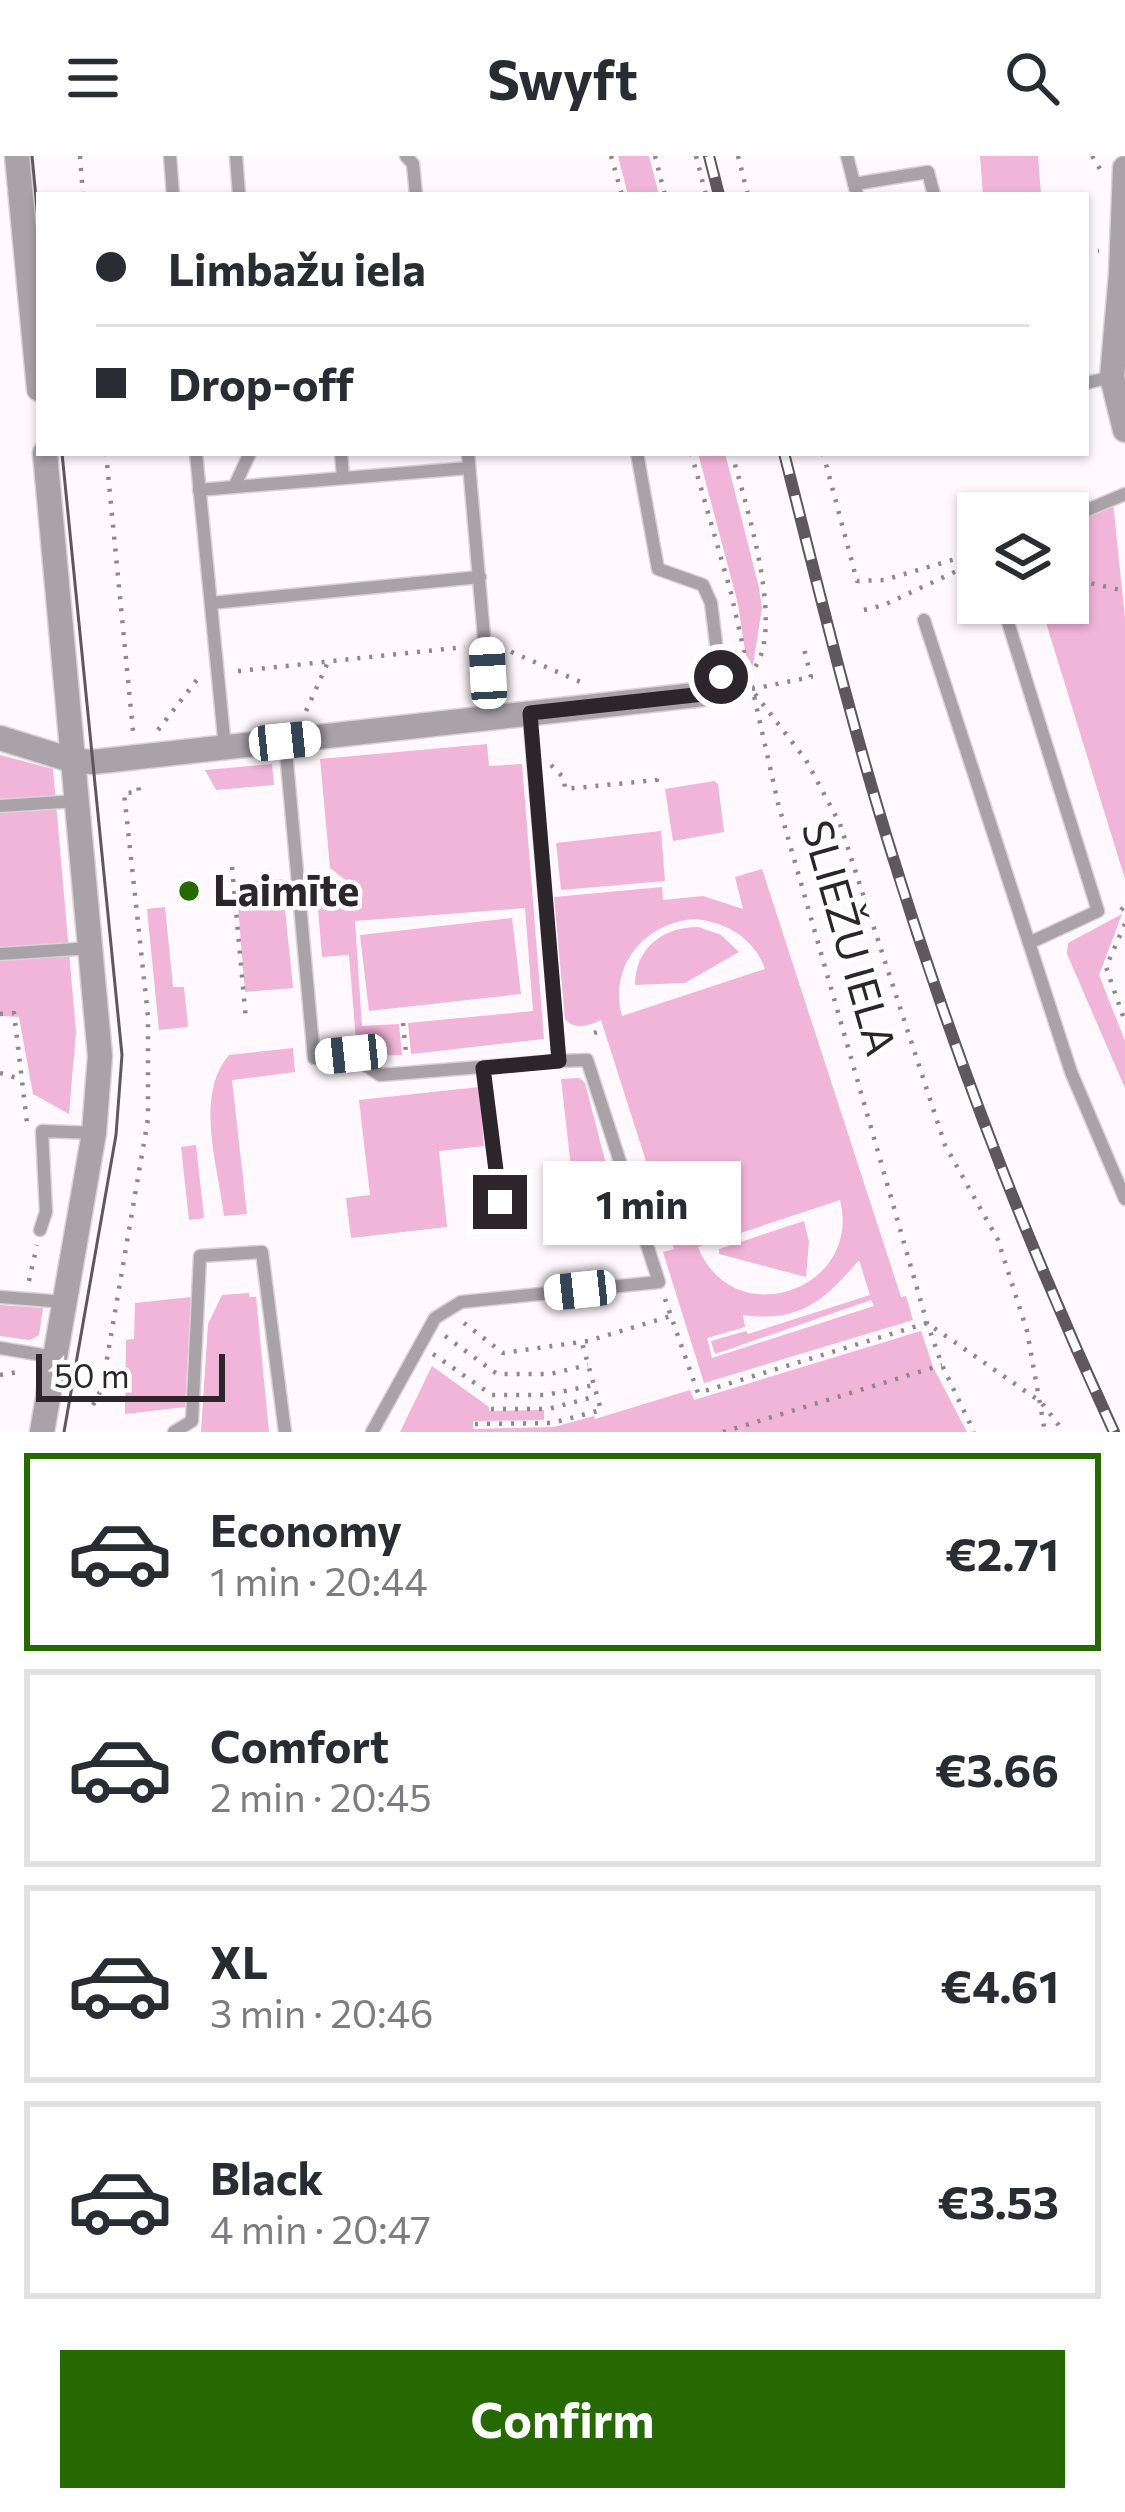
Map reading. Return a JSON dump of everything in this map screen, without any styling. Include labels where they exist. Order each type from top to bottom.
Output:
[{"type":"street","points":[[17,156],[36,357]]},
{"type":"street","points":[[1125,168],[1118,374],[1125,430]]},
{"type":"street","points":[[42,1432],[94,1133],[100,1056],[45,456]]},
{"type":"street","points":[[0,739],[74,761],[143,748],[225,748],[293,731],[491,717],[722,692]]},
{"type":"lane","points":[[170,156],[173,192]]},
{"type":"lane","points":[[236,156],[239,192]]},
{"type":"lane","points":[[406,156],[413,164],[416,192]]},
{"type":"lane","points":[[847,156],[855,189],[928,172],[933,192]]},
{"type":"lane","points":[[1089,382],[1118,374]]},
{"type":"lane","points":[[196,456],[225,748]]},
{"type":"lane","points":[[234,487],[249,456]]},
{"type":"lane","points":[[341,456],[343,477]]},
{"type":"lane","points":[[638,456],[658,569],[703,585],[711,603],[722,692]]},
{"type":"lane","points":[[199,490],[469,460],[491,717]]},
{"type":"lane","points":[[1089,509],[1125,494]]},
{"type":"lane","points":[[211,603],[480,577]]},
{"type":"lane","points":[[924,620],[1071,1072],[1125,1199]]},
{"type":"lane","points":[[1009,624],[1098,911],[1029,944]]},
{"type":"lane","points":[[530,713],[559,1061]]},
{"type":"lane","points":[[293,731],[314,1058],[351,1054],[380,1076],[587,1060],[659,1282],[461,1302],[435,1318],[372,1432]]},
{"type":"lane","points":[[0,806],[77,801]]},
{"type":"lane","points":[[0,954],[91,948]]},
{"type":"lane","points":[[483,1068],[500,1202]]},
{"type":"lane","points":[[40,1230],[46,1212],[42,1131],[94,1133]]},
{"type":"lane","points":[[46,1212],[80,1219]]},
{"type":"lane","points":[[174,1432],[192,1421],[200,1256],[262,1252],[284,1432]]},
{"type":"lane","points":[[2,1297],[65,1302]]},
{"type":"lane","points":[[0,1348],[55,1358]]},
{"type":"path","points":[[80,156],[83,192]]},
{"type":"path","points":[[610,156],[621,192]]},
{"type":"path","points":[[656,156],[664,192]]},
{"type":"path","points":[[696,156],[705,192]]},
{"type":"path","points":[[738,156],[747,192]]},
{"type":"path","points":[[93,1405],[102,1388],[148,1120],[148,1016],[124,793],[140,792],[143,748],[106,456]]},
{"type":"path","name":"SLIEŽU IELA","points":[[692,456],[731,593],[778,803],[928,1323],[974,1432]]},
{"type":"path","points":[[733,456],[765,584],[763,646],[758,667],[748,675]]},
{"type":"path","points":[[825,456],[855,579],[894,581],[957,559]]},
{"type":"path","points":[[864,610],[957,571]]},
{"type":"path","points":[[1089,583],[1125,591]]},
{"type":"path","points":[[218,673],[487,644],[514,650],[596,690],[599,705]]},
{"type":"path","points":[[722,692],[811,677],[803,645]]},
{"type":"path","points":[[143,748],[216,656]]},
{"type":"path","points":[[293,731],[328,662]]},
{"type":"path","points":[[752,689],[806,760],[840,824],[945,1145],[998,1240],[1028,1331],[1045,1432]]},
{"type":"path","points":[[535,763],[547,762],[564,778],[565,789],[657,780],[657,773]]},
{"type":"path","points":[[232,867],[246,1020]]},
{"type":"path","points":[[1125,924],[1106,967],[1125,1022]]},
{"type":"path","points":[[0,1014],[14,1013],[24,1121],[42,1131]]},
{"type":"path","points":[[403,1023],[408,1074]]},
{"type":"path","points":[[0,1072],[20,1079]]},
{"type":"path","points":[[2,1297],[28,1283],[40,1230]]},
{"type":"path","points":[[659,1282],[698,1393],[928,1323],[1041,1402],[1064,1432]]},
{"type":"path","points":[[465,1324],[503,1353],[582,1342],[671,1316]]},
{"type":"path","points":[[452,1340],[497,1373],[550,1374],[588,1366]]},
{"type":"path","points":[[476,1424],[546,1423],[602,1410],[582,1342]]},
{"type":"path","points":[[438,1356],[492,1395],[546,1395],[593,1384]]},
{"type":"path","points":[[723,1432],[942,1365]]},
{"type":"path","points":[[491,1409],[546,1409],[597,1396]]},
{"type":"path","points":[[546,1409],[546,1423]]},
{"type":"shaded area","points":[[618,156],[649,156],[658,192],[627,192]]},
{"type":"shaded area","points":[[980,156],[1038,156],[1041,192],[983,192]]},
{"type":"shaded area","points":[[699,456],[726,456],[762,608],[753,665],[747,664],[738,604]]},
{"type":"shaded area","points":[[1113,503],[1125,618],[1125,879],[1046,624],[1089,624],[1089,514]]},
{"type":"shaded area","points":[[487,744],[489,766],[522,764],[544,1039],[411,1054],[408,1023],[533,1011],[525,908],[355,921],[362,1026],[399,1024],[402,1055],[365,1056],[356,1040],[349,955],[322,957],[316,885],[348,882],[330,868],[320,759]]},
{"type":"shaded area","points":[[0,755],[53,769],[76,1032],[69,1114],[33,1094],[19,1017],[0,1016]]},
{"type":"shaded area","points":[[272,764],[274,785],[216,790],[205,770]]},
{"type":"shaded area","points":[[714,781],[724,832],[673,841],[665,789]]},
{"type":"shaded area","points":[[661,831],[665,881],[561,890],[556,843]]},
{"type":"shaded area","points":[[762,869],[901,1297],[906,1296],[913,1320],[704,1383],[663,1252],[674,1249],[601,1020],[578,1026],[565,1019],[554,897],[662,887],[663,900],[703,896],[743,909],[735,877]],"holes":[[[695,919],[738,934],[765,969],[622,1016],[620,980],[635,950],[661,928]],[[840,1200],[842,1231],[832,1258],[814,1278],[791,1290],[764,1295],[738,1289],[715,1274],[698,1247]],[[859,1260],[870,1295],[711,1341],[715,1354],[871,1300],[874,1306],[712,1358],[707,1338],[745,1327],[743,1315],[796,1312]]]},
{"type":"shaded area","points":[[282,879],[293,988],[245,992],[236,882]]},
{"type":"shaded area","points":[[165,907],[173,987],[184,987],[188,1027],[159,1030],[147,909]]},
{"type":"shaded area","points":[[1122,914],[1099,975],[1125,1041],[1125,1088],[1067,954],[1068,943]]},
{"type":"shaded area","points":[[512,918],[521,994],[369,1011],[360,935]]},
{"type":"shaded area","points":[[698,927],[721,935],[739,952],[685,983],[635,985],[640,960],[653,942],[673,931]]},
{"type":"shaded area","points":[[293,1048],[295,1072],[232,1080],[247,1214],[224,1216],[210,1111],[218,1072],[229,1055]]},
{"type":"shaded area","points":[[580,1078],[608,1172],[600,1182],[573,1185],[561,1079]]},
{"type":"shaded area","points":[[479,1087],[484,1146],[439,1151],[447,1227],[351,1238],[346,1198],[370,1195],[359,1100]]},
{"type":"shaded area","points":[[196,1145],[204,1218],[189,1220],[181,1147]]},
{"type":"shaded area","points":[[804,1221],[809,1242],[806,1277],[719,1254],[719,1249]]},
{"type":"shaded area","points":[[222,1295],[256,1297],[269,1432],[201,1432],[208,1324]]},
{"type":"shaded area","points":[[191,1297],[185,1407],[125,1414],[126,1340],[134,1339],[135,1303]]},
{"type":"shaded area","points":[[0,1305],[43,1308],[39,1335],[30,1340],[0,1336]]},
{"type":"shaded area","points":[[921,1331],[933,1367],[967,1432],[400,1432],[432,1366],[489,1411],[544,1410],[544,1420],[473,1421],[473,1429],[554,1427],[690,1390],[694,1400]]},
{"type":"tram line","points":[[32,156],[36,198]]},
{"type":"tram line","points":[[62,456],[122,1055],[116,1135],[64,1432]]},
{"type":"railway","points":[[709,156],[718,192]]},
{"type":"railway","points":[[785,456],[862,752],[939,999],[1021,1218],[1114,1432]]},
{"type":"place","name":"Laimīte","points":[[189,891]]},
{"type":"route","points":[[500,1202],[483,1068],[559,1061],[530,713],[722,692],[721,677]]}]
